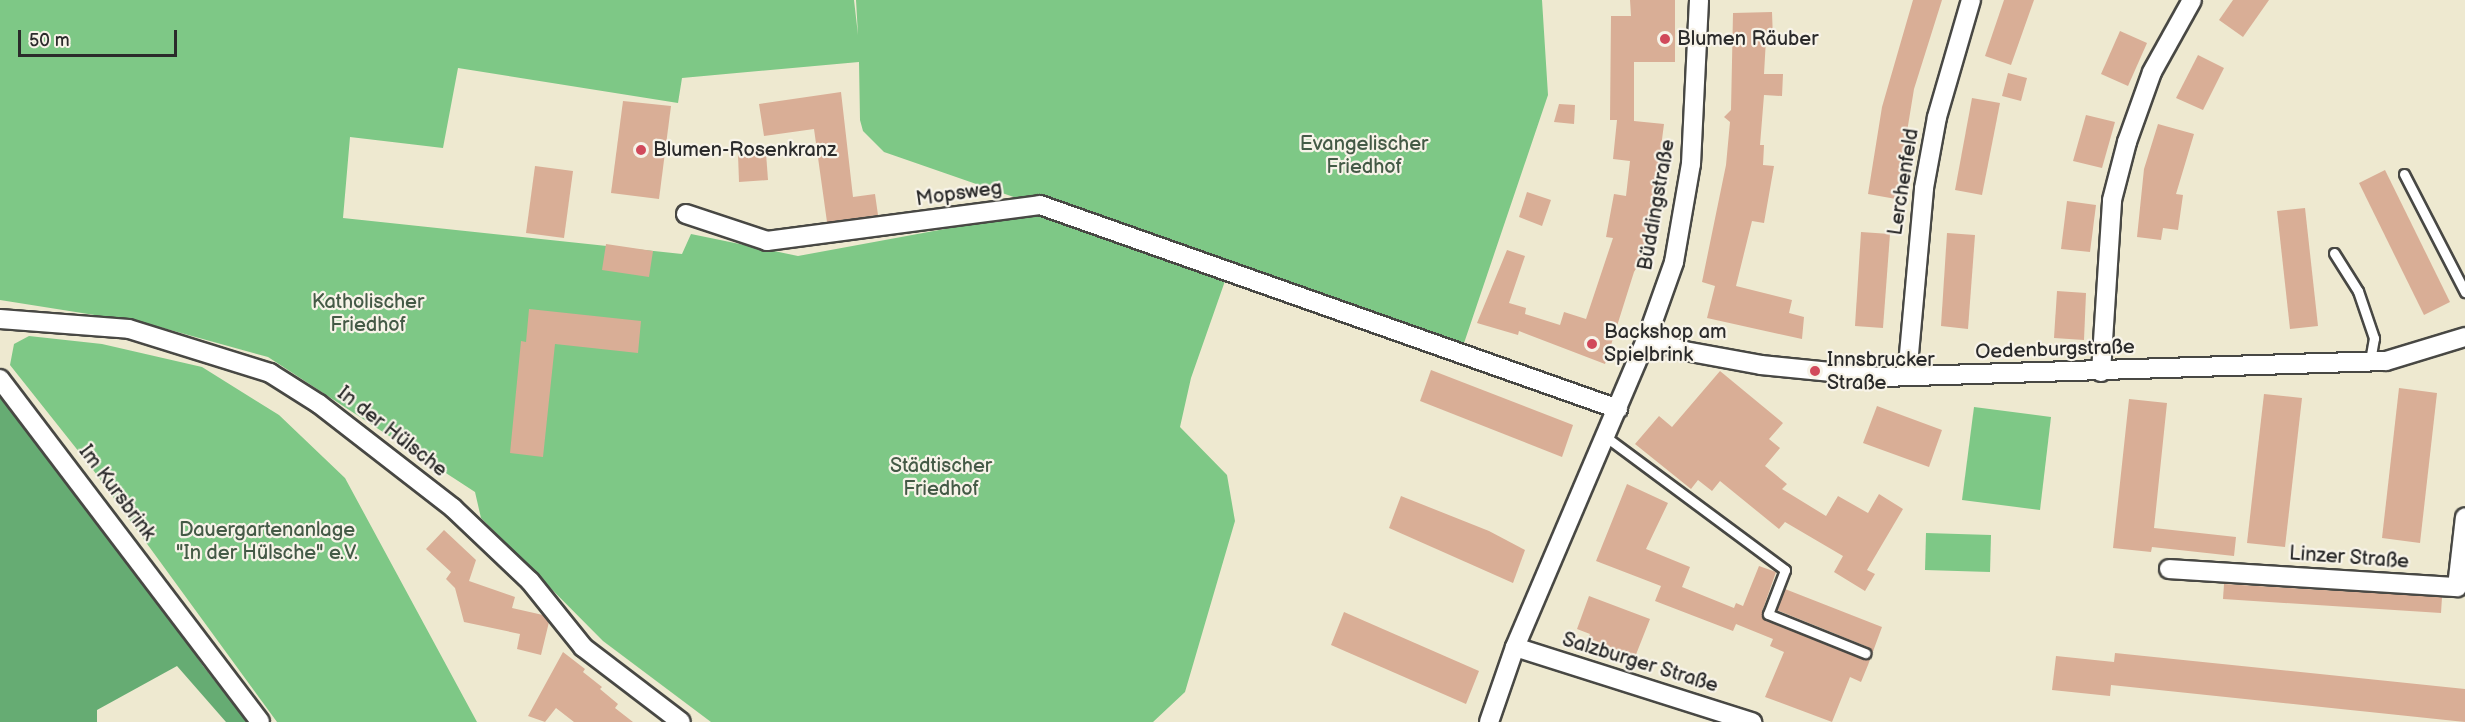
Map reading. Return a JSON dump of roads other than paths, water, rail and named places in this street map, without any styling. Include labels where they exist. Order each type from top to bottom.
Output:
[{"type":"street","name":"Büddingstraße","points":[[1489,722],[1515,647],[1606,438],[1647,338],[1674,262],[1691,164],[1699,0]]},
{"type":"street","name":"Lerchenfeld","points":[[1907,376],[1924,188],[1937,117],[1971,0]]},
{"type":"street","points":[[2101,372],[2112,200],[2127,142],[2152,72],[2192,0]]},
{"type":"street","name":"Mopsweg","points":[[686,214],[767,241],[1040,205],[1234,270],[1618,408]]},
{"type":"street","name":"In der Hülsche","points":[[3,324],[129,329],[270,373],[319,404],[453,508],[531,581],[583,647],[681,722]]},
{"type":"street","name":"Oedenburgstraße","points":[[1647,338],[1685,351],[1761,365],[1865,376],[1907,376],[2101,372],[2370,361],[2410,355],[2465,337]]},
{"type":"street","name":"Im Kursbrink","points":[[0,380],[260,722]]},
{"type":"street","name":"Linzer Straße","points":[[2169,569],[2457,587],[2465,517]]},
{"type":"street","name":"Salzburger Straße","points":[[1515,647],[1752,722]]},
{"type":"lane","points":[[2404,174],[2465,292]]},
{"type":"lane","points":[[2334,252],[2361,300],[2374,338],[2370,361]]},
{"type":"lane","points":[[1606,438],[1785,570],[1768,614],[1865,653]]},
{"type":"place","name":"Blumen Räuber","points":[[1665,39]]},
{"type":"place","name":"Blumen-Rosenkranz","points":[[641,150]]},
{"type":"place","name":"Backshop am Spielbrink","points":[[1592,344]]},
{"type":"place","name":"Innsbrucker Straße","points":[[1815,371]]},
{"type":"park label","name":"Evangelischer Friedhof","points":[[1364,156]]},
{"type":"park label","name":"Katholischer Friedhof","points":[[368,314]]},
{"type":"park label","name":"Städtischer Friedhof","points":[[941,478]]},
{"type":"park label","name":"Dauergartenanlage \"In der Hülsche\" e.V.","points":[[267,542]]}]
